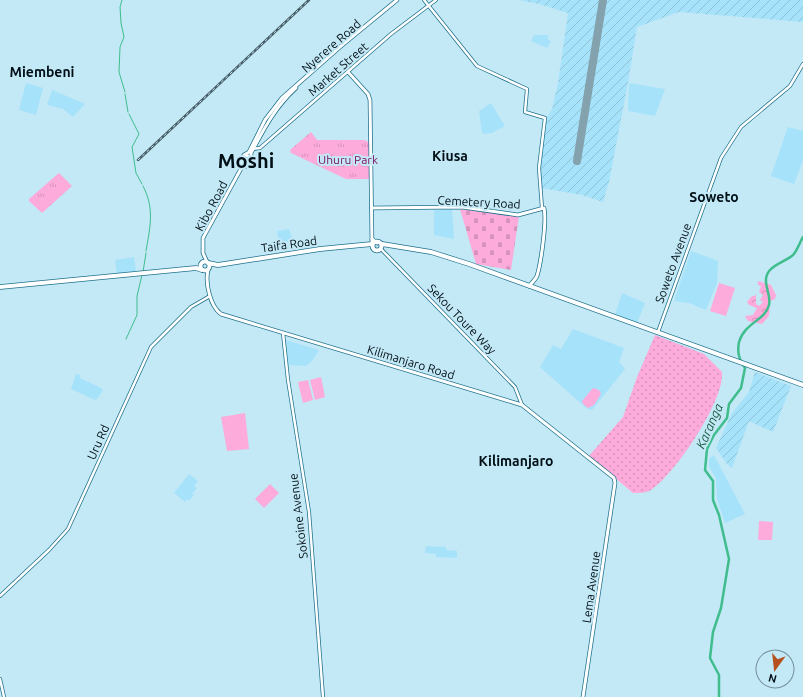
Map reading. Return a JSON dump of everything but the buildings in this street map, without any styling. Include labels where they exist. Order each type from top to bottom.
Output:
[{"type":"highway","name":"Taifa Road","points":[[205,262],[214,265],[340,247],[377,246],[438,254],[803,385]]},
{"type":"highway","points":[[196,268],[205,262]]},
{"type":"highway","points":[[0,287],[196,268],[203,270],[209,269],[205,262]]},
{"type":"highway","points":[[203,270],[205,262]]},
{"type":"highway","name":"Taifa Road","points":[[209,269],[214,265]]},
{"type":"main road","points":[[372,21],[397,0]]},
{"type":"main road","name":"Nyerere Road","points":[[251,159],[250,155],[253,148],[267,122],[283,101],[372,21]]},
{"type":"main road","name":"Nyerere Road","points":[[244,155],[249,152],[265,120],[282,98],[372,21]]},
{"type":"main road","points":[[348,72],[368,94],[370,100],[372,239],[377,246]]},
{"type":"main road","points":[[244,155],[251,159],[250,165],[243,165],[241,160],[244,155]]},
{"type":"main road","name":"Kibo Road","points":[[205,262],[203,238],[243,165]]},
{"type":"main road","name":"Cemetery Road","points":[[372,208],[462,207],[518,215],[544,208]]},
{"type":"main road","points":[[529,286],[536,276],[539,266],[545,223],[544,208]]},
{"type":"main road","name":"Kilimanjaro Road","points":[[209,269],[207,275],[210,296],[215,307],[221,314],[522,405],[579,448],[615,480]]},
{"type":"main road","points":[[203,270],[207,275]]},
{"type":"main road","name":"Lema Avenue","points":[[583,697],[615,480]]},
{"type":"street","points":[[424,0],[476,65],[526,88],[525,112],[546,119],[539,168],[544,208]]},
{"type":"street","name":"Market Street","points":[[253,148],[260,148],[399,28],[436,0]]},
{"type":"street","name":"Soweto Avenue","points":[[658,333],[716,169],[726,148],[742,126],[790,86],[803,64]]},
{"type":"street","name":"Sekou Toure Way","points":[[377,246],[515,387],[522,405]]},
{"type":"street","name":"Uru Rd","points":[[0,596],[49,550],[68,529],[151,346],[191,307],[210,296]]},
{"type":"street","name":"Sokoine Avenue","points":[[283,333],[288,380],[309,512],[323,697]]},
{"type":"street","points":[[0,679],[4,697]]},
{"type":"shaded area","points":[[519,0],[803,0],[803,22],[679,12],[637,27],[609,182],[603,202],[582,195],[541,188],[539,171],[547,117],[552,109],[558,83],[568,13],[539,4]]},
{"type":"shaded area","points":[[534,35],[548,35],[548,40],[551,41],[547,48],[531,41]]},
{"type":"shaded area","points":[[26,83],[43,88],[36,115],[19,110]]},
{"type":"shaded area","points":[[629,83],[665,89],[655,116],[628,111]]},
{"type":"shaded area","points":[[52,90],[85,104],[73,117],[63,109],[47,105]]},
{"type":"shaded area","points":[[491,103],[505,126],[492,133],[485,134],[482,133],[479,111]]},
{"type":"shaded area","points":[[788,127],[803,131],[803,160],[794,184],[771,176]]},
{"type":"shaded area","points":[[452,209],[454,239],[434,235],[434,210]]},
{"type":"shaded area","points":[[289,229],[293,241],[279,243],[277,231]]},
{"type":"shaded area","points":[[691,251],[718,261],[717,283],[706,310],[689,303],[674,301]]},
{"type":"shaded area","points":[[134,257],[136,271],[117,274],[115,260]]},
{"type":"shaded area","points":[[622,293],[645,303],[637,323],[615,315]]},
{"type":"shaded area","points":[[573,329],[624,348],[619,362],[625,369],[592,410],[586,408],[540,367],[553,345],[561,349]]},
{"type":"shaded area","points":[[286,340],[319,350],[313,360],[306,366],[288,365]]},
{"type":"shaded area","points":[[755,372],[791,386],[773,432],[749,421],[732,468],[727,464],[716,448],[732,413],[749,392]]},
{"type":"shaded area","points":[[76,374],[80,375],[80,378],[103,390],[98,398],[95,400],[71,389]]},
{"type":"shaded area","points":[[714,455],[745,514],[725,523],[717,499],[716,478],[709,467],[709,459]]},
{"type":"shaded area","points":[[189,474],[198,481],[194,486],[197,488],[189,501],[187,499],[185,502],[174,493]]},
{"type":"shaded area","points":[[426,546],[446,547],[446,550],[457,551],[457,558],[436,557],[436,554],[425,553]]},
{"type":"green space","name":"Uhuru Park","points":[[311,132],[317,140],[364,140],[369,142],[369,179],[346,179],[291,153],[290,150]]},
{"type":"green space","points":[[59,173],[72,186],[42,213],[29,201],[29,199]]},
{"type":"green space","points":[[460,209],[519,216],[511,270],[476,264]]},
{"type":"green space","points":[[758,281],[771,285],[776,295],[775,299],[770,301],[769,316],[762,324],[748,321],[745,316],[753,315],[757,308],[749,305],[747,302],[752,296],[755,296],[756,293],[756,304],[759,306],[763,302],[760,300],[763,295],[759,292],[761,286],[758,285]]},
{"type":"green space","points":[[719,283],[735,288],[726,316],[710,311]]},
{"type":"green space","points":[[655,335],[704,354],[722,372],[721,384],[716,400],[697,436],[673,469],[651,490],[633,493],[589,456],[623,417],[637,377]]},
{"type":"green space","points":[[321,377],[325,397],[315,400],[310,380]]},
{"type":"green space","points":[[308,380],[313,400],[303,403],[298,382]]},
{"type":"green space","points":[[593,388],[599,390],[601,394],[594,405],[588,408],[582,401]]},
{"type":"green space","points":[[245,413],[249,449],[227,451],[221,417]]},
{"type":"green space","points":[[270,484],[279,493],[264,508],[255,499]]},
{"type":"green space","points":[[759,521],[773,522],[772,540],[758,540]]},
{"type":"waterway","points":[[122,0],[120,7],[124,37],[120,47],[119,72],[125,92]]},
{"type":"waterway","points":[[125,94],[128,112]]},
{"type":"waterway","points":[[129,114],[139,134],[132,147],[136,173],[142,184]]},
{"type":"waterway","points":[[143,186],[147,194],[150,210],[150,226],[146,251]]},
{"type":"waterway","name":"Karanga","points":[[719,697],[719,675],[710,658],[713,632],[721,608],[729,559],[719,515],[713,500],[713,481],[705,470],[707,449],[714,435],[727,418],[729,404],[741,388],[745,368],[739,356],[739,342],[746,330],[767,310],[769,305],[769,296],[766,283],[767,274],[772,268],[793,255],[803,237]]},
{"type":"waterway","points":[[143,272],[146,253]]},
{"type":"waterway","points":[[126,339],[137,315],[137,296],[142,275]]},
{"type":"runway","points":[[577,161],[603,0]]},
{"type":"railway","points":[[138,160],[309,0]]},
{"type":"district","name":"Miembeni","points":[[42,72]]},
{"type":"district","name":"Kiusa","points":[[450,156]]},
{"type":"district","name":"Moshi","points":[[246,160]]},
{"type":"district","name":"Soweto","points":[[714,197]]},
{"type":"district","name":"Kilimanjaro","points":[[516,461]]}]
